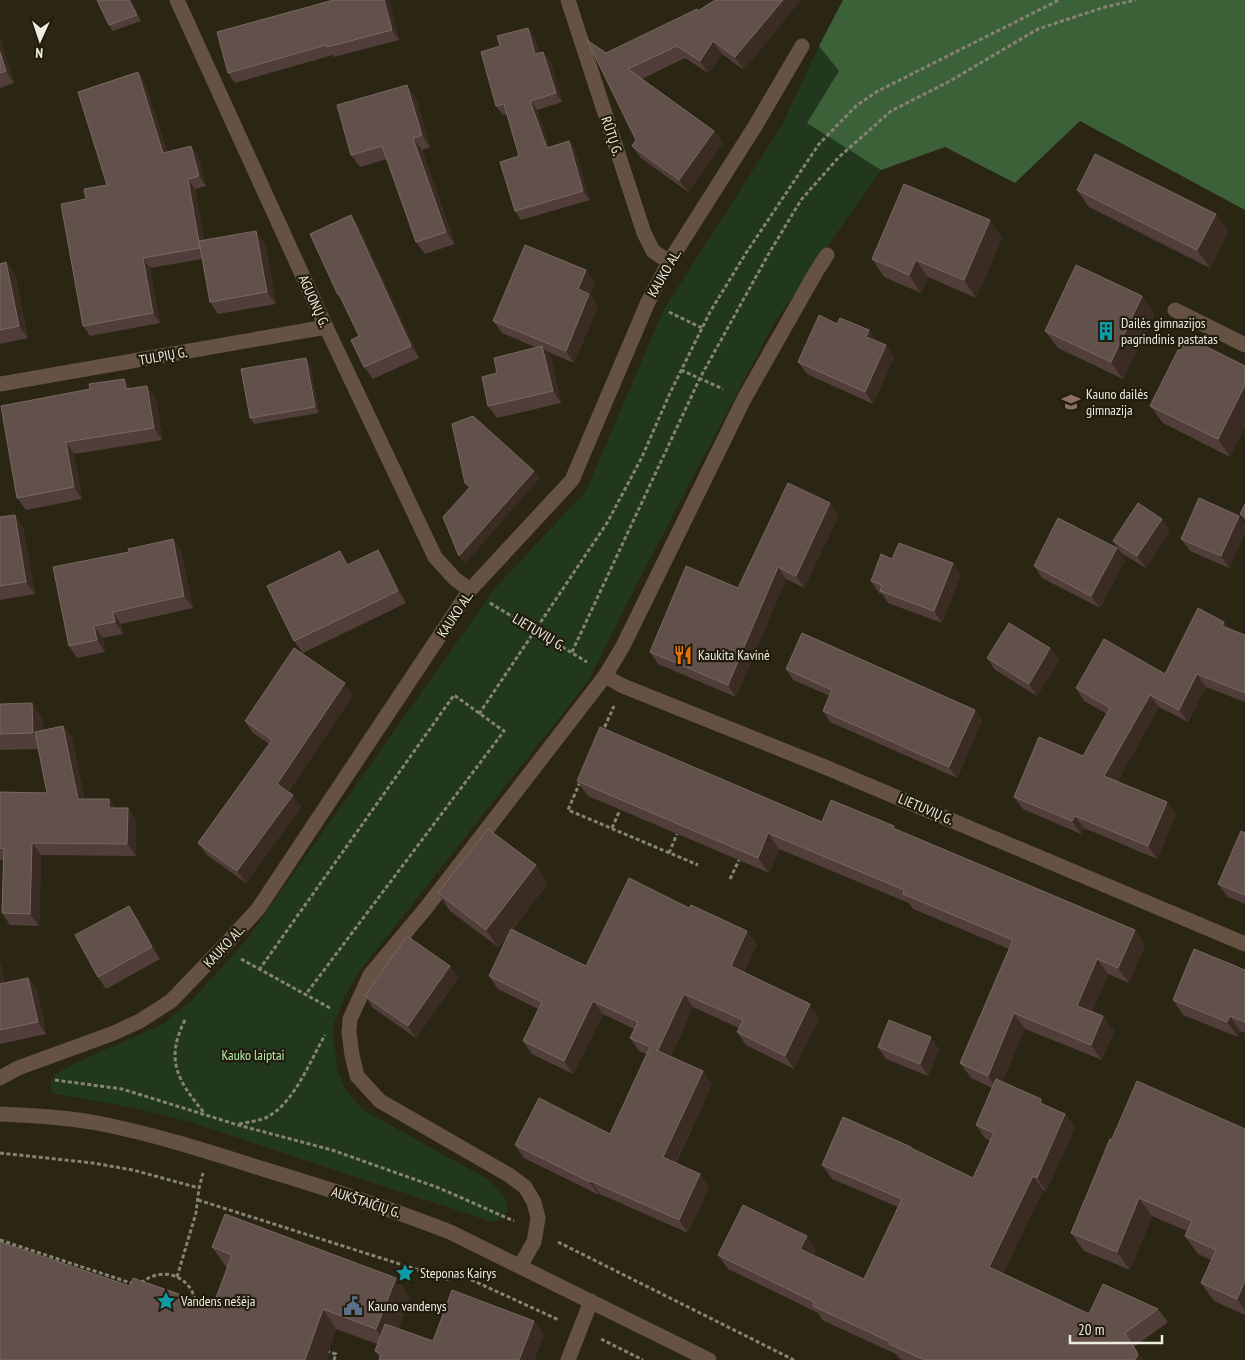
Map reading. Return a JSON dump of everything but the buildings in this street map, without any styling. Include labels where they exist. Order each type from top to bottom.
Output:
[{"type":"street","name":"AGUONŲ G.","points":[[177,0],[326,326],[435,557],[456,579],[470,590]]},
{"type":"street","name":"RŪTŲ G.","points":[[568,0],[644,233],[653,251],[669,262]]},
{"type":"street","name":"KAUKO AL.","points":[[0,1078],[18,1068],[114,1033],[140,1021],[171,1001],[258,909],[470,590],[572,480],[648,302],[669,262],[754,128],[802,46]]},
{"type":"street","points":[[520,1266],[534,1242],[538,1218],[534,1202],[525,1187],[509,1175],[380,1102],[357,1076],[344,1016],[370,975],[426,908],[605,676],[623,646],[744,399],[827,255]]},
{"type":"street","points":[[1175,310],[1245,345]]},
{"type":"street","name":"TULPIŲ G.","points":[[0,384],[326,326]]},
{"type":"street","name":"LIETUVIŲ G.","points":[[605,676],[623,686],[825,767],[1245,944]]},
{"type":"street","name":"AUKŠTAIČIŲ G.","points":[[0,1114],[48,1116],[100,1124],[155,1136],[208,1151],[406,1215],[450,1232],[709,1360]]},
{"type":"street","points":[[568,1360],[591,1301]]},
{"type":"path","points":[[479,714],[607,523],[642,457],[702,328],[746,252],[819,144],[857,105],[878,91],[1059,0]]},
{"type":"path","points":[[648,302],[702,328]]},
{"type":"path","points":[[681,370],[744,399]]},
{"type":"path","name":"LIETUVIŲ G.","points":[[493,605],[585,660]]},
{"type":"path","points":[[600,739],[623,686]]},
{"type":"path","points":[[260,970],[454,695],[504,731],[306,994]]},
{"type":"path","points":[[584,774],[568,810],[698,866]]},
{"type":"path","points":[[612,828],[620,810]]},
{"type":"path","points":[[669,853],[677,834]]},
{"type":"path","points":[[730,879],[738,860]]},
{"type":"path","points":[[238,1125],[267,1117],[284,1105],[344,1016],[249,964]]},
{"type":"path","points":[[190,1012],[181,1028],[175,1048],[177,1071],[184,1087],[205,1114]]},
{"type":"path","points":[[0,1153],[93,1163],[133,1170],[199,1188],[198,1200],[177,1277]]},
{"type":"path","points":[[198,1200],[447,1279],[465,1277],[644,1360]]},
{"type":"path","points":[[0,1240],[138,1286],[146,1279],[156,1275],[167,1274],[177,1277],[191,1288],[197,1306]]},
{"type":"path","points":[[318,1348],[336,1354],[334,1360]]},
{"type":"green space","points":[[843,0],[1245,0],[1245,210],[1080,121],[1015,183],[945,147],[881,170],[807,123],[839,71],[819,46]]},
{"type":"green space","name":"Kauko laiptai","points":[[893,0],[1245,0],[951,89],[881,170],[774,323],[629,599],[589,680],[362,968],[346,994],[332,1029],[338,1071],[345,1089],[365,1111],[489,1180],[505,1197],[508,1211],[495,1223],[190,1122],[135,1108],[52,1093],[50,1084],[54,1075],[75,1063],[163,1024],[194,998],[248,938],[496,587],[586,491],[664,309],[782,125],[819,46]]},
{"type":"place","name":"Dailės gimnazijos pagrindinis pastatas","points":[[1106,331]]},
{"type":"place","name":"Kauno dailės gimnazija","points":[[1071,402]]},
{"type":"place","name":"Kaukita Kavinė","points":[[683,655]]},
{"type":"place","name":"Steponas Kairys","points":[[405,1273]]},
{"type":"place","name":"Vandens nešėja","points":[[166,1301]]},
{"type":"place","name":"Kauno vandenys","points":[[353,1306]]}]
